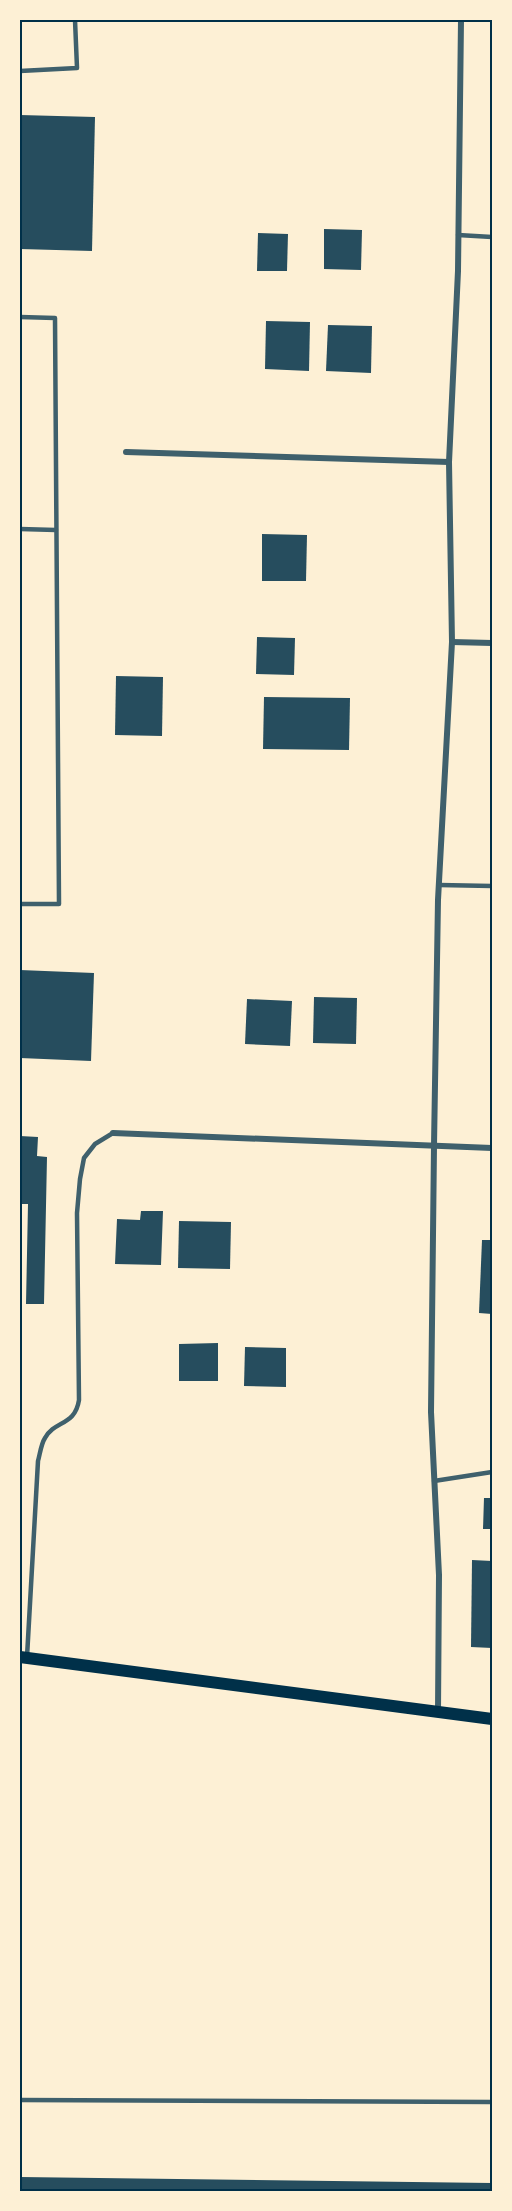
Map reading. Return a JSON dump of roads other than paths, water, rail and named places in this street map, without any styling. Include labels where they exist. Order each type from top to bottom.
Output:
[{"type":"main road","points":[[23,1658],[492,1719]]},
{"type":"street","points":[[438,1711],[439,1575],[431,1412],[434,1146],[439,885],[452,642],[449,462],[458,235],[461,20]]},
{"type":"street","points":[[126,452],[449,462]]},
{"type":"street","points":[[452,642],[492,643]]},
{"type":"street","points":[[113,1133],[492,1148]]},
{"type":"lane","points":[[20,70],[76,68],[75,20]]},
{"type":"lane","points":[[458,235],[492,237]]},
{"type":"lane","points":[[20,317],[56,318],[59,904],[20,904]]},
{"type":"lane","points":[[20,528],[56,530]]},
{"type":"lane","points":[[439,885],[492,886]]},
{"type":"lane","points":[[23,1658],[38,1461],[45,1437],[77,1411],[79,1400],[76,1213],[80,1179],[84,1158],[95,1144],[113,1133]]},
{"type":"lane","points":[[434,1481],[492,1472]]},
{"type":"lane","points":[[20,2100],[492,2102]]}]
